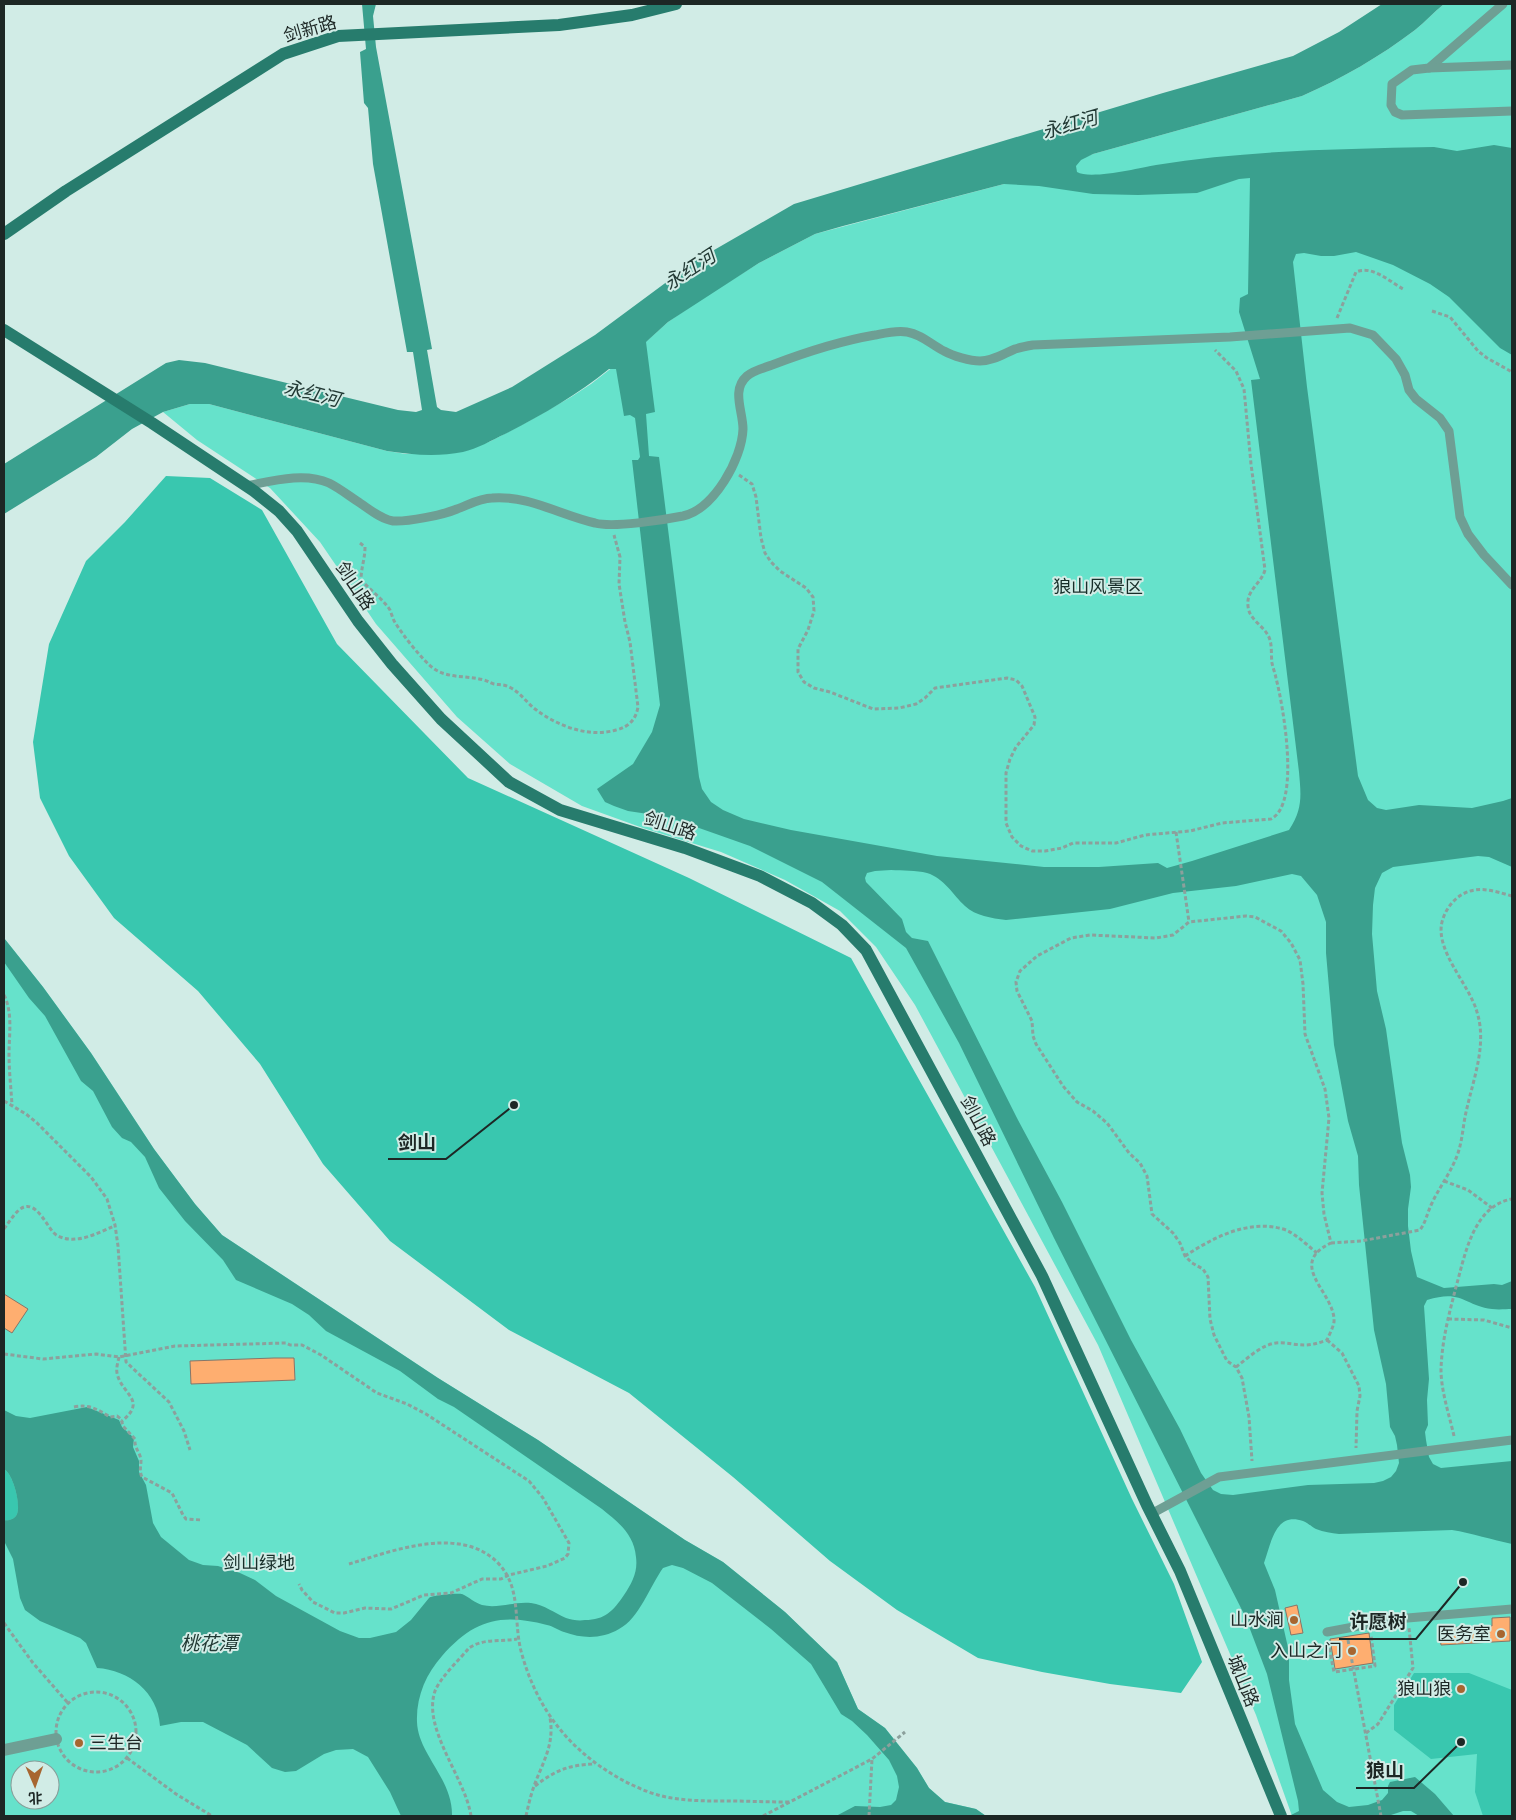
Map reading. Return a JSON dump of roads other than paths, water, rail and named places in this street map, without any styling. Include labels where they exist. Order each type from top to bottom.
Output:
[{"type":"street","name":"剑新路","points":[[4,234],[66,191],[283,54],[311,44],[338,36],[559,25],[632,15],[676,4]]},
{"type":"street","name":"剑山路","points":[[4,330],[152,423],[246,486],[279,511],[297,531],[358,622],[392,664],[428,706],[472,750],[509,782],[560,810],[684,848],[760,876],[812,903],[842,924],[866,950],[1042,1276],[1149,1509]]},
{"type":"street","name":"城山路","points":[[1149,1509],[1180,1571],[1280,1816]]},
{"type":"street","points":[[4,1750],[56,1739]]},
{"type":"lane","points":[[1429,68],[1503,4]]},
{"type":"lane","points":[[1512,65],[1412,70],[1392,84],[1391,100],[1395,112],[1402,115],[1512,111]]},
{"type":"lane","points":[[246,486],[299,478],[319,480],[331,484],[384,518],[394,521],[426,518],[455,511],[468,504],[489,498],[513,497],[597,524],[628,524],[684,516],[693,513],[708,502],[720,488],[730,470],[740,445],[743,429],[738,393],[741,382],[749,374],[799,354],[848,340],[888,332],[907,332],[922,337],[947,353],[978,361],[991,360],[1017,348],[1033,345],[1207,338],[1321,328],[1350,328],[1372,335],[1396,359],[1405,375],[1409,390],[1416,400],[1440,418],[1449,431],[1460,516],[1468,534],[1484,555],[1512,585]]},
{"type":"lane","points":[[1149,1509],[1172,1502],[1219,1477],[1512,1440]]},
{"type":"lane","points":[[1327,1632],[1408,1618],[1512,1609]]},
{"type":"water","name":"永红河","points":[[362,4],[376,4],[373,16],[376,47],[432,349],[427,350],[437,407],[441,410],[456,412],[512,387],[595,335],[695,261],[794,204],[1293,56],[1339,32],[1382,4],[1444,4],[1415,30],[1375,58],[1346,75],[1302,96],[1093,154],[1081,160],[1076,166],[1077,172],[1092,175],[1191,160],[1260,153],[1434,147],[1457,151],[1494,145],[1512,148],[1512,355],[1500,348],[1449,297],[1430,284],[1393,265],[1356,252],[1334,256],[1296,254],[1293,262],[1307,387],[1358,776],[1368,800],[1377,808],[1386,810],[1419,805],[1472,808],[1512,798],[1512,867],[1489,857],[1478,856],[1393,867],[1382,873],[1375,888],[1372,934],[1377,991],[1386,1029],[1402,1143],[1410,1175],[1408,1226],[1417,1277],[1444,1288],[1502,1285],[1512,1281],[1512,1309],[1482,1307],[1448,1296],[1427,1300],[1424,1306],[1429,1379],[1427,1400],[1428,1425],[1425,1432],[1429,1457],[1433,1464],[1441,1468],[1512,1461],[1512,1544],[1452,1530],[1339,1534],[1319,1530],[1303,1521],[1294,1519],[1280,1525],[1272,1539],[1264,1563],[1275,1590],[1289,1652],[1289,1680],[1295,1724],[1323,1790],[1337,1802],[1349,1807],[1368,1805],[1382,1800],[1388,1793],[1390,1782],[1415,1777],[1435,1794],[1454,1816],[1419,1816],[1411,1811],[1403,1811],[1388,1816],[1289,1816],[1299,1811],[1298,1801],[1267,1674],[1245,1616],[1054,1238],[959,1043],[906,948],[822,882],[750,846],[668,817],[628,811],[614,806],[605,802],[597,789],[633,764],[652,732],[660,705],[632,460],[638,460],[640,457],[635,418],[630,415],[624,416],[616,369],[609,369],[559,404],[479,447],[444,455],[387,451],[209,404],[190,404],[163,412],[132,429],[96,457],[4,514],[4,464],[166,363],[179,360],[205,363],[398,410],[416,412],[422,410],[413,352],[407,352],[373,164],[368,108],[364,103],[360,52],[366,49]],"holes":[[[1250,178],[1248,294],[1240,298],[1239,312],[1260,379],[1251,380],[1299,772],[1299,808],[1289,830],[1167,868],[1158,863],[1099,867],[1044,867],[937,856],[791,830],[744,819],[723,810],[711,802],[702,789],[699,777],[659,457],[649,456],[646,414],[655,412],[646,342],[668,322],[759,263],[815,234],[843,226],[1004,184],[1039,186],[1093,194],[1138,195],[1197,193],[1239,179]],[[891,870],[918,871],[933,875],[969,909],[984,916],[1006,920],[1110,909],[1173,893],[1236,886],[1292,874],[1301,876],[1317,895],[1326,922],[1326,953],[1334,1045],[1348,1121],[1358,1156],[1359,1185],[1374,1330],[1386,1384],[1390,1427],[1397,1445],[1399,1463],[1391,1477],[1374,1483],[1308,1485],[1233,1495],[1221,1494],[1213,1490],[1201,1473],[1180,1429],[1131,1340],[928,941],[912,938],[906,932],[902,919],[866,882],[867,873]]]},
{"type":"water","name":"桃花潭","points":[[4,938],[43,987],[91,1053],[154,1149],[195,1204],[222,1235],[438,1378],[538,1440],[685,1540],[723,1562],[785,1612],[837,1662],[858,1709],[885,1728],[917,1768],[929,1788],[945,1802],[976,1809],[986,1816],[836,1816],[855,1806],[880,1807],[891,1805],[896,1800],[899,1787],[897,1776],[889,1760],[867,1735],[841,1714],[811,1664],[771,1629],[712,1583],[683,1568],[672,1565],[663,1568],[644,1602],[632,1618],[619,1629],[606,1635],[585,1637],[530,1621],[502,1620],[489,1622],[465,1634],[442,1656],[431,1670],[423,1686],[418,1704],[417,1722],[423,1745],[447,1790],[452,1816],[401,1816],[390,1792],[368,1757],[353,1749],[336,1750],[324,1754],[296,1771],[285,1772],[272,1768],[247,1745],[203,1722],[181,1722],[160,1726],[154,1703],[140,1685],[120,1673],[97,1668],[86,1643],[80,1638],[40,1621],[25,1610],[20,1598],[13,1559],[4,1541],[4,1520],[10,1520],[16,1516],[18,1503],[13,1483],[4,1469],[4,1410],[16,1416],[30,1418],[87,1407],[119,1420],[122,1427],[134,1438],[133,1447],[139,1461],[139,1472],[146,1485],[153,1523],[161,1537],[189,1560],[240,1573],[255,1580],[276,1596],[340,1631],[359,1638],[370,1638],[396,1632],[411,1620],[429,1598],[451,1594],[462,1594],[477,1603],[488,1606],[531,1603],[541,1605],[566,1618],[592,1620],[608,1614],[616,1606],[630,1586],[634,1577],[636,1562],[635,1549],[629,1535],[602,1509],[454,1407],[438,1399],[400,1371],[326,1331],[309,1315],[292,1304],[236,1280],[223,1260],[185,1221],[159,1188],[145,1157],[131,1142],[122,1138],[112,1127],[93,1091],[81,1081],[45,1016],[29,998],[4,962]]},
{"type":"place","name":"剑山","points":[[514,1105]]},
{"type":"place","name":"许愿树","points":[[1463,1582]]},
{"type":"place","name":"山水涧","points":[[1294,1620]]},
{"type":"place","name":"医务室","points":[[1501,1634]]},
{"type":"place","name":"入山之门","points":[[1352,1651]]},
{"type":"place","name":"狼山狼","points":[[1461,1689]]},
{"type":"place","name":"狼山","points":[[1461,1742]]},
{"type":"place","name":"三生台","points":[[79,1743]]},
{"type":"park label","name":"狼山风景区","points":[[1098,587]]},
{"type":"park label","name":"剑山绿地","points":[[259,1563]]}]
